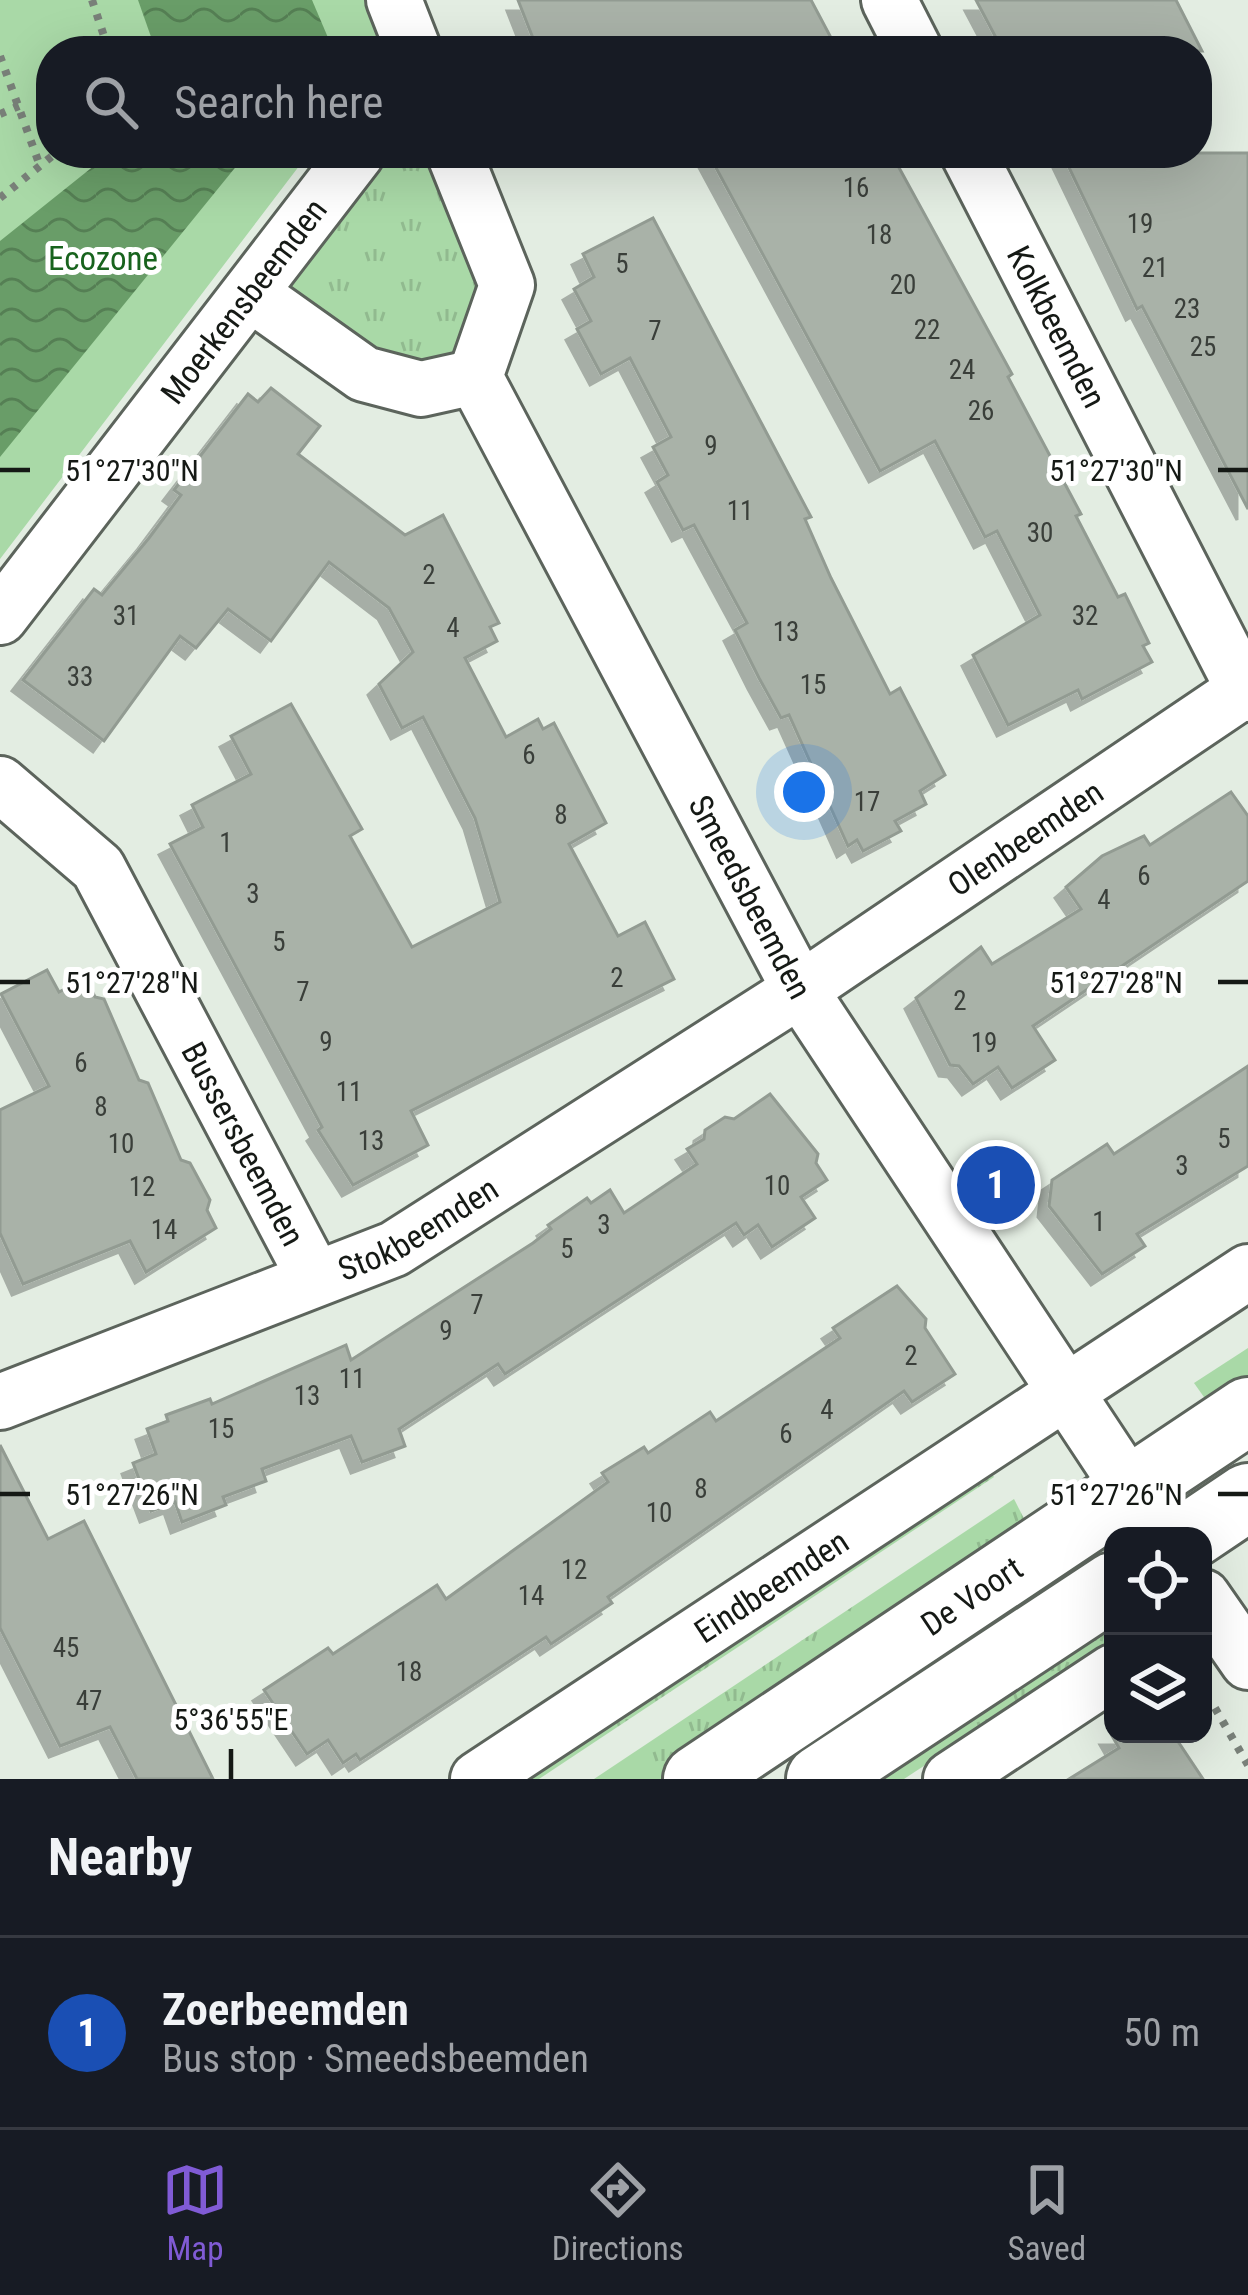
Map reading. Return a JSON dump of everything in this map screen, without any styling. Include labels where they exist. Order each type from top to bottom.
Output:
[{"type":"street","points":[[394,0],[408,36]]},
{"type":"street","points":[[889,0],[907,36]]},
{"type":"street","name":"Moerkensbeemden","points":[[0,617],[345,168]]},
{"type":"street","points":[[250,292],[364,374],[421,388],[475,377],[507,285],[460,168]]},
{"type":"street","name":"Kolkbeemden","points":[[976,168],[1246,692]]},
{"type":"street","name":"Smeedsbeemden","points":[[475,377],[800,989],[1145,1513]]},
{"type":"street","name":"Olenbeemden","points":[[800,989],[1246,692]]},
{"type":"street","name":"Bussersbeemden","points":[[0,784],[98,868],[314,1277]]},
{"type":"street","name":"Stokbeemden","points":[[0,1402],[314,1277],[394,1250],[800,989]]},
{"type":"street","name":"Eindbeemden","points":[[478,1779],[1248,1272]]},
{"type":"street","name":"De Voort","points":[[697,1779],[1145,1513],[1248,1411]]},
{"type":"street","points":[[1203,1527],[1248,1497]]},
{"type":"street","name":"De Voort","points":[[820,1779],[1104,1592]]},
{"type":"street","points":[[1216,1600],[1229,1680]]},
{"type":"street","points":[[951,1779],[1104,1678]]},
{"type":"path","points":[[92,0],[104,36]]},
{"type":"path","points":[[0,56],[36,155]]},
{"type":"path","points":[[0,114],[19,106]]},
{"type":"path","points":[[0,198],[38,168]]},
{"type":"path","points":[[1229,1680],[1248,1765]]},
{"type":"green space","name":"Ecozone","points":[[0,0],[370,0],[382,36],[36,36],[36,168],[298,168],[0,559]]},
{"type":"green space","points":[[371,168],[438,168],[485,285],[459,360],[431,363],[406,362],[362,346],[279,288]]},
{"type":"green space","points":[[1248,1348],[1248,1392],[1216,1414],[1194,1383]]},
{"type":"green space","points":[[983,1461],[994,1477],[539,1779],[500,1779]]},
{"type":"green space","points":[[1014,1499],[1032,1534],[662,1779],[594,1779]]},
{"type":"green space","points":[[1091,1614],[1104,1636],[1104,1647],[904,1779],[838,1779]]},
{"type":"water","points":[[138,0],[312,0],[327,36],[151,36]]},
{"type":"water","points":[[91,168],[235,168],[0,457],[0,241]]},
{"type":"building","points":[[518,0],[811,0],[830,36],[532,36]]},
{"type":"building","points":[[976,0],[1176,0],[1194,36],[995,36]]},
{"type":"building","points":[[1212,153],[1248,153],[1248,509],[1142,306],[1137,309],[1069,168],[1212,168]]},
{"type":"building","points":[[716,168],[899,168],[1012,374],[1008,377],[1081,514],[1076,516],[1118,597],[1125,594],[1149,643],[1143,646],[1152,662],[1082,699],[1078,690],[1008,725],[973,655],[1040,615],[997,531],[985,537],[935,441],[880,471]]},
{"type":"building","points":[[653,218],[811,517],[805,519],[831,578],[890,694],[900,688],[945,775],[920,791],[926,804],[895,821],[901,831],[863,851],[857,840],[848,846],[789,715],[781,718],[759,678],[735,630],[747,623],[694,525],[683,530],[657,482],[668,475],[653,447],[671,437],[630,358],[601,374],[577,329],[591,321],[574,289],[594,277],[583,254]]},
{"type":"building","points":[[271,388],[320,426],[298,454],[405,535],[443,515],[499,623],[490,627],[497,641],[465,658],[506,737],[538,719],[543,729],[554,723],[606,823],[569,844],[618,936],[645,922],[674,979],[411,1111],[428,1145],[353,1185],[318,1130],[322,1127],[170,844],[203,827],[192,805],[251,774],[231,736],[291,704],[362,829],[350,836],[412,947],[500,902],[475,818],[423,717],[402,728],[379,684],[413,652],[389,608],[329,562],[271,641],[228,609],[196,648],[180,636],[104,741],[23,680],[94,589],[102,595],[149,538],[181,495],[174,490],[248,394],[258,402]]},
{"type":"building","points":[[1231,792],[1248,816],[1248,881],[1033,1026],[1055,1060],[1012,1088],[998,1067],[973,1084],[959,1066],[950,1065],[916,998],[981,947],[992,964],[1081,909],[1066,887],[1102,856],[1144,836],[1150,845]]},
{"type":"building","points":[[47,970],[59,992],[86,978],[95,997],[104,999],[181,1160],[190,1163],[210,1200],[207,1210],[216,1228],[146,1272],[130,1241],[23,1284],[0,1233],[0,1110],[49,1086],[1,994]]},
{"type":"building","points":[[1248,1066],[1248,1166],[1137,1234],[1145,1246],[1102,1274],[1049,1206],[1052,1180],[1107,1144],[1114,1154]]},
{"type":"building","points":[[770,1094],[818,1154],[816,1163],[827,1180],[801,1197],[815,1218],[772,1247],[758,1225],[744,1235],[736,1223],[505,1374],[498,1364],[399,1429],[405,1446],[362,1462],[351,1436],[262,1469],[266,1481],[223,1497],[226,1505],[182,1522],[175,1502],[151,1511],[133,1463],[156,1454],[147,1429],[168,1421],[166,1415],[210,1399],[212,1404],[346,1345],[351,1360],[533,1243],[551,1229],[548,1225],[587,1198],[591,1203],[610,1190],[624,1213],[697,1164],[687,1149],[704,1139],[705,1130],[725,1117],[734,1119]]},
{"type":"building","points":[[897,1286],[926,1319],[925,1328],[955,1374],[912,1402],[904,1391],[608,1597],[612,1603],[551,1644],[546,1637],[360,1760],[356,1754],[343,1763],[328,1740],[307,1754],[264,1690],[328,1648],[333,1654],[437,1585],[446,1599],[608,1482],[602,1473],[644,1447],[648,1453],[710,1412],[716,1421],[840,1338],[833,1328]]},
{"type":"building","points":[[0,1445],[48,1539],[84,1521],[213,1779],[137,1779],[110,1727],[60,1746],[0,1628]]},
{"type":"building","points":[[1116,1743],[1179,1743],[1203,1779],[1069,1779],[1119,1748]]},
{"type":"place","name":"Zoerbeemden","points":[[996,1185]]}]
